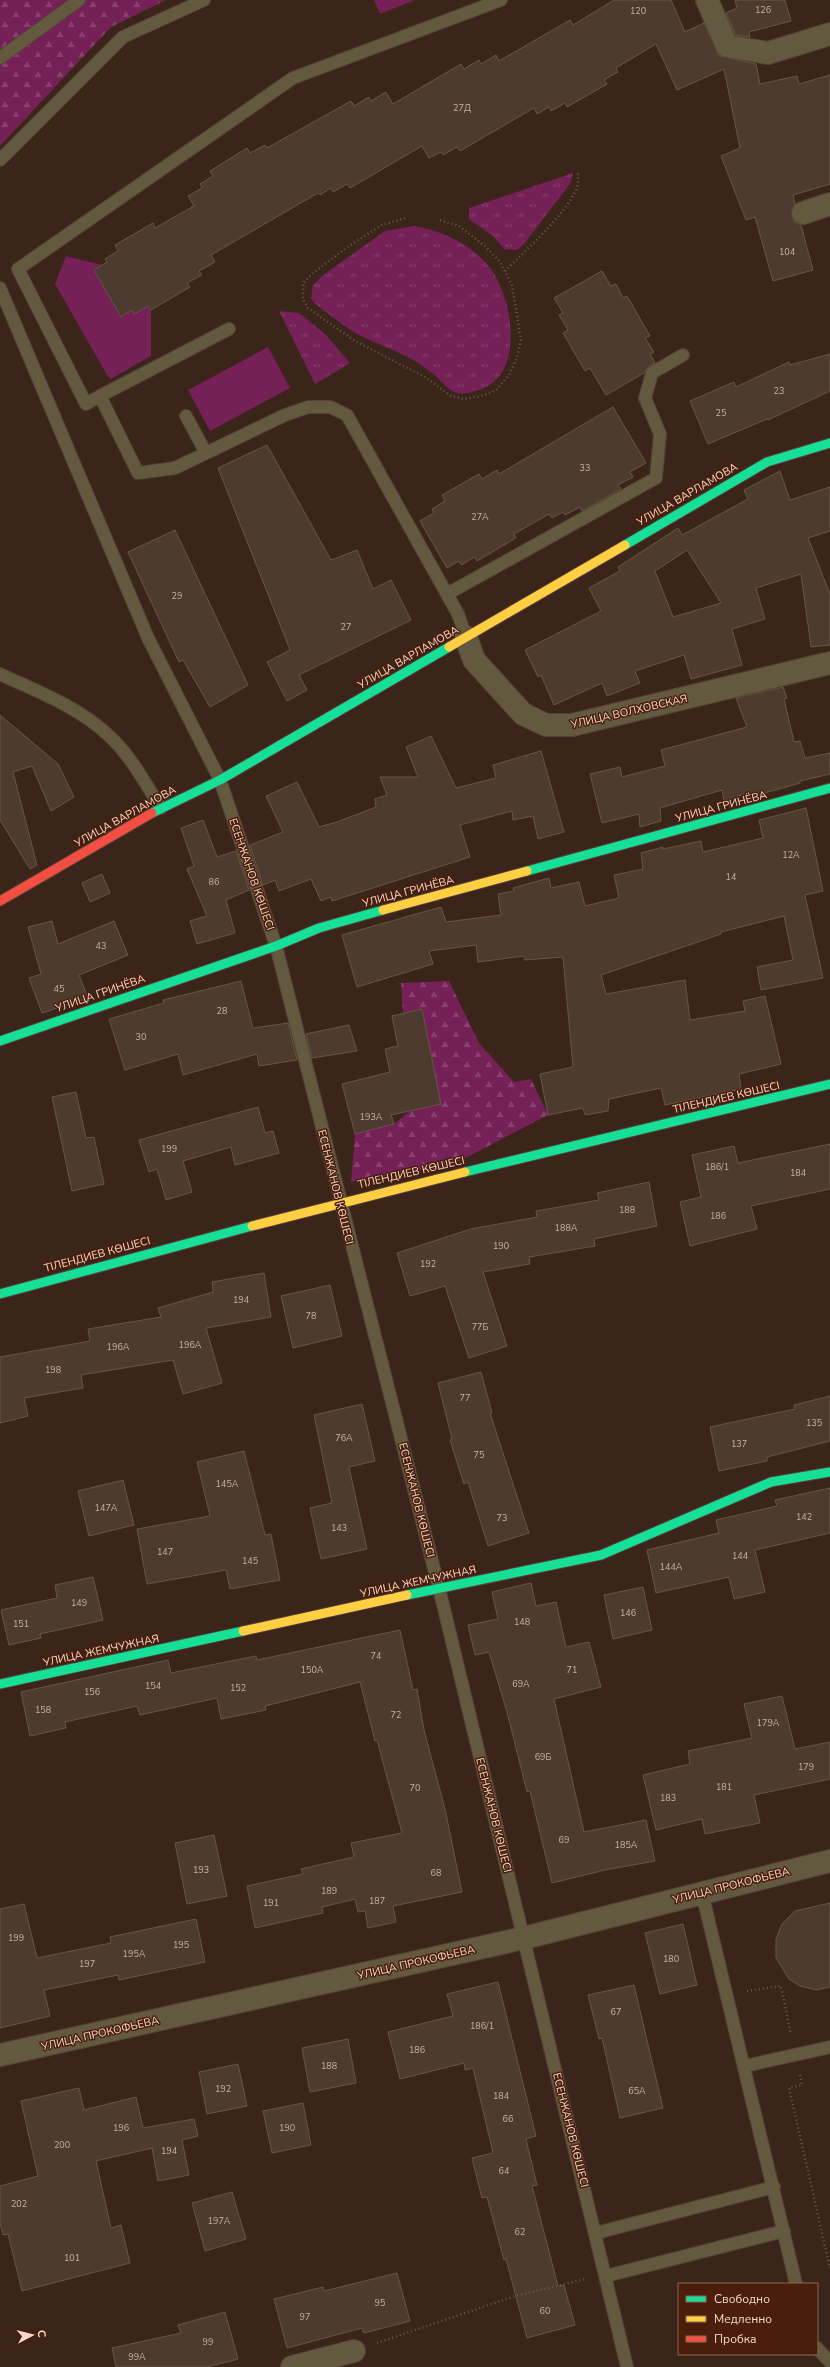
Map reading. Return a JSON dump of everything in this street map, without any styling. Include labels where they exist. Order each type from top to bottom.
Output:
[{"type":"street","points":[[707,0],[727,46],[768,53],[830,34]]},
{"type":"street","points":[[803,213],[830,204]]},
{"type":"street","name":"УЛИЦА ВАРЛАМОВА","points":[[0,901],[161,808],[220,780],[767,462],[830,443]]},
{"type":"street","name":"УЛИЦА ВОЛХОВСКАЯ","points":[[466,637],[474,660],[523,714],[546,725],[572,726],[830,662]]},
{"type":"street","name":"УЛИЦА ГРИНЁВА","points":[[0,1040],[276,946],[319,928],[830,788]]},
{"type":"street","name":"ТІЛЕНДИЕВ КӨШЕСІ","points":[[0,1294],[339,1202],[830,1084]]},
{"type":"street","name":"УЛИЦА ЖЕМЧУЖНАЯ","points":[[0,1684],[439,1588],[601,1555],[772,1482],[830,1472]]},
{"type":"street","name":"УЛИЦА ПРОКОФЬЕВА","points":[[0,2055],[524,1938],[830,1861]]},
{"type":"street","points":[[292,2367],[354,2351]]},
{"type":"lane","points":[[0,58],[79,0]]},
{"type":"lane","points":[[0,160],[123,37],[204,0]]},
{"type":"lane","points":[[228,329],[86,404],[18,269],[293,78],[501,0]]},
{"type":"lane","name":"ЕСЕНЖАНОВ КӨШЕСІ","points":[[0,288],[148,638],[220,780],[276,946],[339,1202],[439,1588],[596,2233],[627,2367]]},
{"type":"lane","points":[[447,594],[656,478],[660,434],[645,398],[652,373],[683,355]]},
{"type":"lane","points":[[100,396],[138,473],[175,468],[284,415],[308,407],[330,407],[347,415],[458,614],[466,637]]},
{"type":"lane","points":[[186,416],[206,453]]},
{"type":"lane","points":[[0,674],[80,713],[107,734],[128,758],[161,808]]},
{"type":"lane","points":[[702,1893],[745,2066],[796,2283]]},
{"type":"lane","points":[[745,2066],[830,2047]]},
{"type":"lane","points":[[596,2233],[774,2187]]},
{"type":"lane","points":[[606,2276],[784,2231]]},
{"type":"lane","points":[[818,2349],[830,2362]]},
{"type":"path","points":[[505,271],[530,247],[571,199],[578,183],[578,171]]},
{"type":"path","points":[[405,218],[382,225],[349,246],[313,273],[304,283],[303,299],[308,308],[355,341],[412,370],[451,396],[464,398],[481,396],[496,390],[509,376],[517,358],[521,340],[512,285],[500,262],[486,247],[459,226],[439,220]]},
{"type":"path","points":[[726,1994],[781,1986],[802,2085],[788,2088],[830,2268]]},
{"type":"path","points":[[354,2351],[516,2296],[606,2276]]},
{"type":"green space","points":[[0,0],[166,0],[111,27],[0,146]]},
{"type":"green space","points":[[374,0],[415,0],[380,14]]},
{"type":"green space","points":[[573,173],[570,184],[524,244],[517,250],[504,249],[493,236],[469,219],[469,208]]},
{"type":"green space","points":[[414,226],[436,231],[457,240],[466,246],[484,260],[499,283],[505,299],[509,317],[511,336],[509,354],[503,370],[493,382],[478,390],[460,394],[454,392],[436,376],[414,360],[365,338],[347,328],[314,303],[311,298],[313,285],[322,276],[385,231]]},
{"type":"green space","points":[[66,256],[102,265],[94,271],[121,317],[132,310],[134,314],[148,306],[151,310],[151,356],[111,379],[107,375],[55,284]]},
{"type":"green space","points":[[279,311],[299,313],[325,334],[350,363],[315,384]]},
{"type":"green space","points":[[268,347],[290,388],[210,431],[188,390]]},
{"type":"green space","points":[[449,981],[479,1043],[514,1082],[531,1079],[548,1115],[452,1165],[351,1182],[355,1134],[394,1124],[411,1110],[441,1104],[422,1009],[403,1013],[401,983]]},
{"type":"building","points":[[614,0],[671,0],[685,32],[704,23],[719,56],[756,64],[760,84],[797,76],[799,84],[830,75],[830,184],[793,195],[795,204],[791,211],[794,222],[801,225],[813,270],[773,281],[755,217],[746,220],[721,156],[740,148],[724,69],[677,90],[656,44],[616,68],[618,72],[604,80],[607,84],[567,107],[565,103],[551,111],[549,107],[537,114],[534,108],[460,151],[457,147],[443,155],[441,152],[429,158],[422,146],[350,188],[347,184],[333,192],[331,188],[320,195],[318,193],[211,255],[215,262],[199,271],[202,275],[187,283],[190,287],[151,310],[148,306],[134,314],[132,310],[121,317],[94,270],[107,262],[105,259],[118,251],[115,245],[153,223],[155,228],[194,206],[188,196],[202,188],[200,184],[213,176],[210,171],[247,148],[250,153],[265,145],[267,148],[351,101],[354,106],[369,97],[371,101],[386,92],[393,104],[461,64],[464,69],[479,60],[481,64],[496,55],[499,61],[570,20],[573,25]]},
{"type":"building","points":[[735,0],[785,0],[791,21],[749,32],[750,37],[736,35],[726,13],[737,8]]},
{"type":"building","points":[[602,271],[611,286],[616,284],[623,298],[627,296],[650,336],[645,338],[654,352],[650,354],[655,363],[648,367],[644,373],[606,395],[590,368],[585,371],[563,333],[568,330],[559,315],[563,313],[554,298]]},
{"type":"building","points":[[830,354],[830,391],[768,420],[767,419],[708,444],[690,401],[734,382],[736,387],[789,362],[790,365]]},
{"type":"building","points":[[613,407],[646,463],[630,472],[633,477],[618,485],[621,489],[582,511],[580,507],[565,515],[563,512],[552,518],[549,514],[514,534],[516,538],[477,561],[475,557],[461,565],[459,561],[447,568],[420,521],[434,513],[432,509],[445,501],[442,495],[479,474],[482,479],[497,470],[499,474]]},
{"type":"building","points":[[267,445],[331,560],[357,550],[373,589],[391,580],[411,620],[299,675],[307,690],[287,701],[267,662],[290,650],[218,468]]},
{"type":"building","points":[[780,471],[790,500],[830,487],[830,531],[808,538],[830,594],[830,645],[811,647],[801,574],[756,588],[765,619],[732,629],[742,665],[691,679],[684,655],[635,671],[640,683],[607,696],[602,683],[554,705],[541,675],[538,677],[525,650],[601,611],[589,588],[620,571],[618,567],[678,528],[682,535],[748,499],[744,490]],"holes":[[[687,550],[721,603],[673,617],[655,571]]]},
{"type":"building","points":[[175,530],[248,685],[210,707],[183,660],[179,662],[128,552]]},
{"type":"building","points":[[783,687],[787,698],[784,699],[794,742],[800,741],[805,758],[830,753],[830,774],[800,781],[800,783],[754,796],[753,792],[724,800],[722,790],[660,808],[661,821],[640,827],[639,814],[602,823],[590,774],[620,767],[622,777],[665,766],[661,750],[747,727],[736,698]]},
{"type":"building","points":[[0,715],[58,764],[74,797],[51,811],[32,766],[13,772],[37,865],[30,869],[0,820]]},
{"type":"building","points":[[431,736],[456,788],[496,778],[493,765],[541,751],[564,832],[538,839],[533,816],[513,820],[512,811],[460,825],[470,857],[332,901],[331,897],[321,901],[311,879],[279,891],[275,880],[263,885],[250,845],[283,832],[266,796],[297,782],[319,827],[337,822],[376,807],[375,799],[387,795],[380,777],[418,777],[406,747]]},
{"type":"building","points":[[806,808],[823,891],[805,895],[823,978],[761,990],[757,967],[793,960],[784,916],[721,932],[721,934],[601,975],[606,994],[685,980],[690,1020],[745,1011],[743,1001],[765,996],[781,1064],[739,1074],[741,1089],[665,1105],[661,1088],[609,1099],[608,1111],[585,1115],[583,1108],[548,1115],[540,1074],[573,1067],[563,957],[525,960],[524,956],[478,962],[476,945],[429,951],[433,964],[357,987],[342,935],[441,907],[446,922],[501,915],[498,894],[514,891],[513,888],[549,878],[551,888],[579,882],[585,906],[619,898],[614,875],[643,869],[641,853],[663,847],[663,849],[701,841],[703,852],[763,838],[759,820]]},
{"type":"building","points":[[203,820],[217,857],[236,851],[249,890],[226,900],[235,933],[197,944],[190,921],[207,916],[187,869],[194,866],[181,828]]},
{"type":"building","points":[[102,874],[110,893],[90,902],[82,883]]},
{"type":"building","points":[[52,921],[58,944],[114,921],[128,955],[79,975],[88,998],[42,1013],[29,978],[41,974],[28,927]]},
{"type":"building","points":[[241,981],[253,1028],[288,1023],[297,1060],[259,1066],[257,1054],[183,1075],[178,1054],[125,1070],[109,1019],[164,1003],[163,1000]]},
{"type":"building","points":[[422,1009],[441,1104],[391,1115],[394,1124],[355,1134],[342,1084],[390,1072],[385,1049],[398,1046],[392,1016]]},
{"type":"building","points":[[349,1025],[357,1051],[312,1058],[306,1034]]},
{"type":"building","points":[[76,1092],[86,1138],[94,1137],[104,1184],[72,1191],[52,1097]]},
{"type":"building","points":[[258,1107],[265,1133],[273,1131],[279,1153],[235,1165],[231,1147],[183,1161],[192,1192],[166,1200],[157,1169],[149,1172],[139,1140]]},
{"type":"building","points":[[830,1144],[830,1189],[751,1206],[757,1229],[690,1246],[680,1202],[701,1197],[692,1155],[734,1146],[738,1163]]},
{"type":"building","points":[[649,1182],[657,1226],[594,1239],[595,1246],[529,1257],[530,1264],[483,1272],[507,1346],[469,1358],[445,1286],[410,1296],[397,1253],[471,1229],[537,1217],[536,1211],[599,1200],[597,1193]]},
{"type":"building","points":[[264,1273],[271,1317],[206,1328],[222,1383],[183,1394],[173,1360],[81,1375],[83,1388],[24,1398],[28,1416],[0,1423],[0,1357],[90,1341],[88,1329],[161,1317],[158,1308],[213,1292],[212,1282]]},
{"type":"building","points":[[330,1285],[342,1336],[293,1348],[281,1296]]},
{"type":"building","points":[[481,1372],[492,1413],[490,1413],[529,1533],[488,1546],[468,1482],[464,1484],[450,1440],[452,1439],[438,1383]]},
{"type":"building","points":[[830,1396],[830,1441],[767,1457],[767,1461],[719,1471],[710,1427],[795,1409],[794,1405]]},
{"type":"building","points":[[362,1404],[375,1461],[349,1467],[367,1549],[321,1559],[310,1508],[332,1503],[314,1415]]},
{"type":"building","points":[[244,1451],[265,1535],[271,1534],[280,1580],[230,1589],[226,1570],[147,1584],[137,1529],[210,1516],[197,1462]]},
{"type":"building","points":[[123,1480],[134,1525],[89,1536],[78,1491]]},
{"type":"building","points":[[830,1488],[830,1533],[755,1550],[765,1592],[734,1599],[729,1577],[656,1593],[647,1550],[719,1533],[716,1520],[777,1506],[775,1500]]},
{"type":"building","points":[[93,1577],[103,1620],[40,1634],[41,1638],[9,1645],[1,1610],[57,1598],[55,1585]]},
{"type":"building","points":[[531,1583],[536,1606],[556,1602],[566,1647],[589,1642],[601,1687],[554,1699],[584,1832],[646,1820],[655,1861],[605,1870],[552,1883],[530,1791],[527,1792],[507,1712],[489,1652],[475,1655],[468,1625],[498,1619],[492,1592]]},
{"type":"building","points":[[643,1587],[652,1630],[613,1639],[604,1595]]},
{"type":"building","points":[[400,1630],[413,1690],[417,1689],[424,1730],[445,1809],[462,1892],[393,1906],[396,1922],[368,1928],[365,1911],[358,1912],[355,1899],[322,1907],[323,1913],[255,1928],[247,1886],[303,1874],[301,1869],[354,1857],[351,1843],[402,1833],[377,1740],[375,1741],[360,1682],[265,1706],[266,1710],[221,1719],[217,1698],[140,1715],[137,1706],[65,1722],[66,1728],[30,1736],[21,1692],[168,1660],[171,1673],[256,1656],[257,1660]]},
{"type":"building","points":[[782,1696],[795,1749],[830,1742],[830,1779],[754,1795],[760,1823],[705,1834],[702,1819],[656,1830],[643,1775],[690,1764],[688,1751],[752,1738],[744,1704]]},
{"type":"building","points":[[214,1835],[227,1896],[187,1904],[175,1843]]},
{"type":"building","points":[[830,1903],[830,1987],[816,1990],[800,1986],[789,1979],[776,1958],[776,1939],[782,1924],[795,1911]]},
{"type":"building","points":[[24,1904],[37,1958],[111,1943],[110,1937],[196,1919],[205,1962],[119,1980],[118,1975],[44,1990],[50,2016],[0,2028],[0,1909]]},
{"type":"building","points":[[683,1924],[697,1985],[660,1994],[645,1933]]},
{"type":"building","points":[[498,1982],[536,2136],[526,2139],[537,2185],[532,2186],[558,2286],[564,2285],[575,2325],[527,2338],[506,2259],[504,2260],[487,2197],[482,2198],[472,2158],[493,2153],[473,2068],[465,2070],[464,2063],[400,2079],[388,2032],[453,2016],[447,1994]]},
{"type":"building","points":[[634,1985],[663,2108],[620,2118],[602,2038],[599,2039],[588,1995]]},
{"type":"building","points":[[348,2039],[356,2083],[310,2092],[302,2048]]},
{"type":"building","points":[[238,2064],[247,2106],[207,2114],[199,2072]]},
{"type":"building","points":[[79,2088],[84,2110],[136,2097],[143,2128],[194,2119],[198,2136],[182,2140],[189,2175],[158,2181],[152,2148],[96,2161],[111,2228],[121,2225],[130,2263],[22,2291],[8,2234],[3,2235],[0,2222],[0,2186],[38,2176],[21,2101]]},
{"type":"building","points":[[303,2103],[311,2145],[272,2153],[263,2111]]},
{"type":"building","points":[[232,2192],[246,2239],[205,2251],[192,2203]]},
{"type":"building","points":[[397,2273],[410,2321],[364,2333],[362,2328],[287,2348],[274,2299],[323,2287],[324,2291]]},
{"type":"building","points":[[225,2312],[238,2359],[207,2367],[116,2367],[112,2348],[181,2333],[178,2325]]},
{"type":"traffic: fast","points":[[625,545],[767,462],[830,443]]},
{"type":"traffic: fast","points":[[152,813],[220,780],[449,647]]},
{"type":"traffic: fast","points":[[527,871],[830,788]]},
{"type":"traffic: fast","points":[[0,1041],[276,946],[319,928],[383,910]]},
{"type":"traffic: fast","points":[[465,1172],[830,1084]]},
{"type":"traffic: fast","points":[[0,1294],[252,1226]]},
{"type":"traffic: fast","points":[[407,1595],[601,1555],[771,1482],[830,1472]]},
{"type":"traffic: fast","points":[[0,1684],[243,1631]]},
{"type":"traffic: slow","points":[[449,647],[625,545]]},
{"type":"traffic: slow","points":[[383,910],[527,871]]},
{"type":"traffic: slow","points":[[252,1226],[465,1172]]},
{"type":"traffic: slow","points":[[243,1631],[407,1595]]},
{"type":"traffic: jam","points":[[0,901],[152,813]]}]
